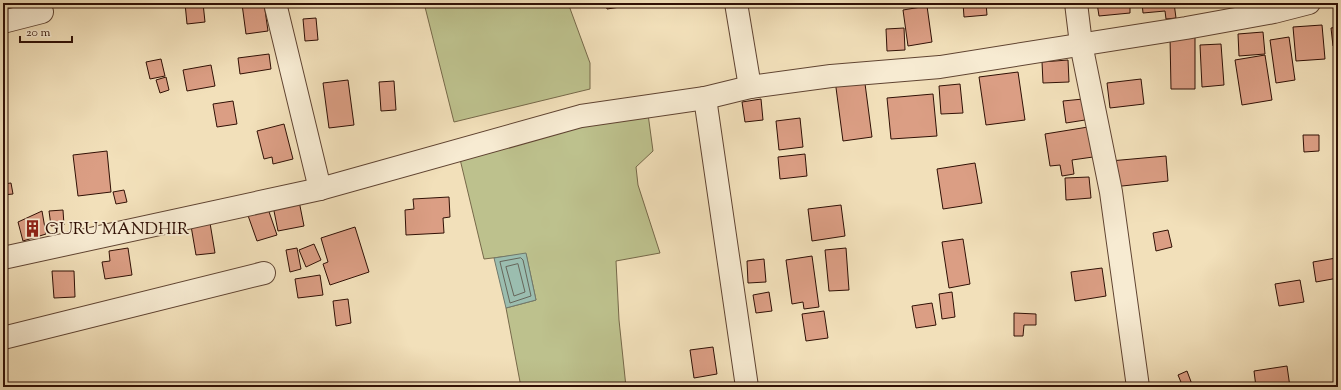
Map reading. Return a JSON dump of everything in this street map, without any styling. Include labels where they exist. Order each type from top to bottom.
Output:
[{"type":"street","points":[[275,3],[320,189]]},
{"type":"street","points":[[736,3],[750,87]]},
{"type":"street","points":[[1076,3],[1081,44],[1111,192],[1138,387]]},
{"type":"street","points":[[3,258],[320,189],[581,116],[705,98],[750,87],[831,76],[940,67],[1186,28],[1273,8],[1309,3]]},
{"type":"street","points":[[3,22],[42,12]]},
{"type":"street","points":[[705,98],[747,387]]},
{"type":"street","points":[[3,338],[264,273]]},
{"type":"green space","points":[[424,3],[568,3],[590,63],[590,89],[454,122]]},
{"type":"green space","points":[[648,114],[653,151],[636,167],[638,185],[660,253],[616,261],[619,320],[626,387],[521,387],[506,308],[536,300],[526,254],[484,259],[459,155],[564,127]]},
{"type":"water","points":[[526,253],[536,300],[506,308],[494,258]]},
{"type":"building","points":[[185,3],[203,3],[205,22],[187,24]]},
{"type":"building","points":[[264,3],[268,31],[246,34],[242,4]]},
{"type":"building","points":[[606,3],[633,3],[633,5],[607,9]]},
{"type":"building","points":[[963,3],[986,3],[987,15],[964,17]]},
{"type":"building","points":[[1097,3],[1130,3],[1130,13],[1099,16]]},
{"type":"building","points":[[1142,3],[1174,3],[1176,18],[1166,19],[1165,11],[1143,13]]},
{"type":"building","points":[[927,6],[932,42],[908,46],[903,10]]},
{"type":"building","points":[[316,18],[318,40],[305,41],[303,19]]},
{"type":"building","points":[[1322,25],[1325,59],[1296,61],[1293,27]]},
{"type":"building","points":[[1338,27],[1338,46],[1333,46],[1331,28]]},
{"type":"building","points":[[904,28],[905,50],[887,51],[886,29]]},
{"type":"building","points":[[1263,32],[1265,54],[1239,56],[1238,34]]},
{"type":"building","points":[[1170,37],[1195,37],[1195,89],[1171,89]]},
{"type":"building","points":[[1289,37],[1295,80],[1276,83],[1270,40]]},
{"type":"building","points":[[1221,44],[1224,85],[1202,87],[1200,45]]},
{"type":"building","points":[[269,54],[271,69],[240,74],[238,58]]},
{"type":"building","points":[[1265,55],[1272,100],[1242,105],[1235,60]]},
{"type":"building","points":[[161,59],[165,76],[150,79],[146,62]]},
{"type":"building","points":[[1068,60],[1069,82],[1043,83],[1042,62]]},
{"type":"building","points":[[211,65],[215,86],[187,91],[183,70]]},
{"type":"building","points":[[1018,72],[1025,120],[986,125],[979,77]]},
{"type":"building","points":[[864,76],[872,137],[843,141],[835,80]]},
{"type":"building","points":[[166,77],[169,90],[160,93],[156,80]]},
{"type":"building","points":[[1141,79],[1144,104],[1110,108],[1107,83]]},
{"type":"building","points":[[348,80],[354,125],[329,128],[323,83]]},
{"type":"building","points":[[394,81],[396,110],[381,111],[379,82]]},
{"type":"building","points":[[960,84],[963,113],[941,114],[939,86]]},
{"type":"building","points":[[933,94],[937,136],[891,139],[887,98]]},
{"type":"building","points":[[761,99],[763,120],[745,122],[742,102]]},
{"type":"building","points":[[1083,99],[1085,120],[1066,123],[1063,101]]},
{"type":"building","points":[[233,101],[237,124],[217,127],[213,104]]},
{"type":"building","points":[[800,118],[803,147],[779,150],[776,121]]},
{"type":"building","points":[[284,124],[293,159],[273,164],[272,157],[264,159],[257,131]]},
{"type":"building","points":[[1088,127],[1093,157],[1072,160],[1074,174],[1062,176],[1060,165],[1050,166],[1045,134]]},
{"type":"building","points":[[1303,135],[1319,135],[1319,151],[1304,152]]},
{"type":"building","points":[[107,151],[111,192],[78,196],[73,155]]},
{"type":"building","points":[[805,154],[807,176],[780,179],[778,157]]},
{"type":"building","points":[[1166,156],[1168,181],[1113,187],[1110,161]]},
{"type":"building","points":[[975,163],[982,203],[943,209],[937,169]]},
{"type":"building","points":[[1089,177],[1091,198],[1066,200],[1065,178]]},
{"type":"building","points":[[11,183],[13,194],[3,195],[3,184]]},
{"type":"building","points":[[124,190],[127,202],[116,204],[113,192]]},
{"type":"building","points":[[298,196],[304,226],[278,231],[272,201]]},
{"type":"building","points":[[449,197],[450,217],[443,218],[444,233],[406,235],[405,210],[414,209],[413,199]]},
{"type":"building","points":[[265,200],[277,235],[257,241],[245,207]]},
{"type":"building","points":[[841,205],[845,236],[812,241],[808,209]]},
{"type":"building","points":[[63,210],[64,225],[51,226],[49,211]]},
{"type":"building","name":"GURU MANDHIR","points":[[42,211],[46,234],[23,241],[18,222]]},
{"type":"building","points":[[209,217],[215,253],[196,255],[190,220]]},
{"type":"building","points":[[355,227],[369,272],[330,285],[323,264],[328,262],[321,238]]},
{"type":"building","points":[[1168,230],[1172,247],[1156,251],[1153,233]]},
{"type":"building","points":[[963,239],[970,284],[949,288],[942,242]]},
{"type":"building","points":[[314,244],[321,260],[306,267],[299,250]]},
{"type":"building","points":[[128,248],[132,275],[105,279],[102,262],[110,261],[109,251]]},
{"type":"building","points":[[297,248],[301,269],[290,272],[286,250]]},
{"type":"building","points":[[846,248],[849,290],[829,291],[825,250]]},
{"type":"building","points":[[812,256],[819,307],[804,309],[803,302],[792,304],[786,260]]},
{"type":"building","points":[[1336,258],[1338,278],[1316,282],[1313,262]]},
{"type":"building","points":[[764,259],[766,282],[748,283],[747,261]]},
{"type":"building","points":[[1102,268],[1106,296],[1075,301],[1071,272]]},
{"type":"building","points":[[52,271],[74,271],[75,297],[54,298]]},
{"type":"building","points":[[320,275],[323,295],[298,298],[295,279]]},
{"type":"building","points":[[1300,280],[1304,302],[1279,306],[1275,284]]},
{"type":"building","points":[[769,292],[772,311],[756,313],[753,295]]},
{"type":"building","points":[[952,292],[955,317],[942,319],[939,294]]},
{"type":"building","points":[[348,299],[351,323],[336,326],[333,301]]},
{"type":"building","points":[[932,303],[936,325],[916,328],[912,306]]},
{"type":"building","points":[[824,311],[828,338],[806,341],[802,314]]},
{"type":"building","points":[[1014,313],[1036,314],[1036,325],[1024,325],[1023,336],[1014,336]]},
{"type":"building","points":[[713,347],[717,374],[694,378],[690,350]]},
{"type":"building","points":[[1287,366],[1290,387],[1256,387],[1254,371]]},
{"type":"building","points":[[1187,371],[1193,387],[1183,387],[1178,375]]},
{"type":"place","name":"GURU MANDHIR","points":[[32,228]]}]
